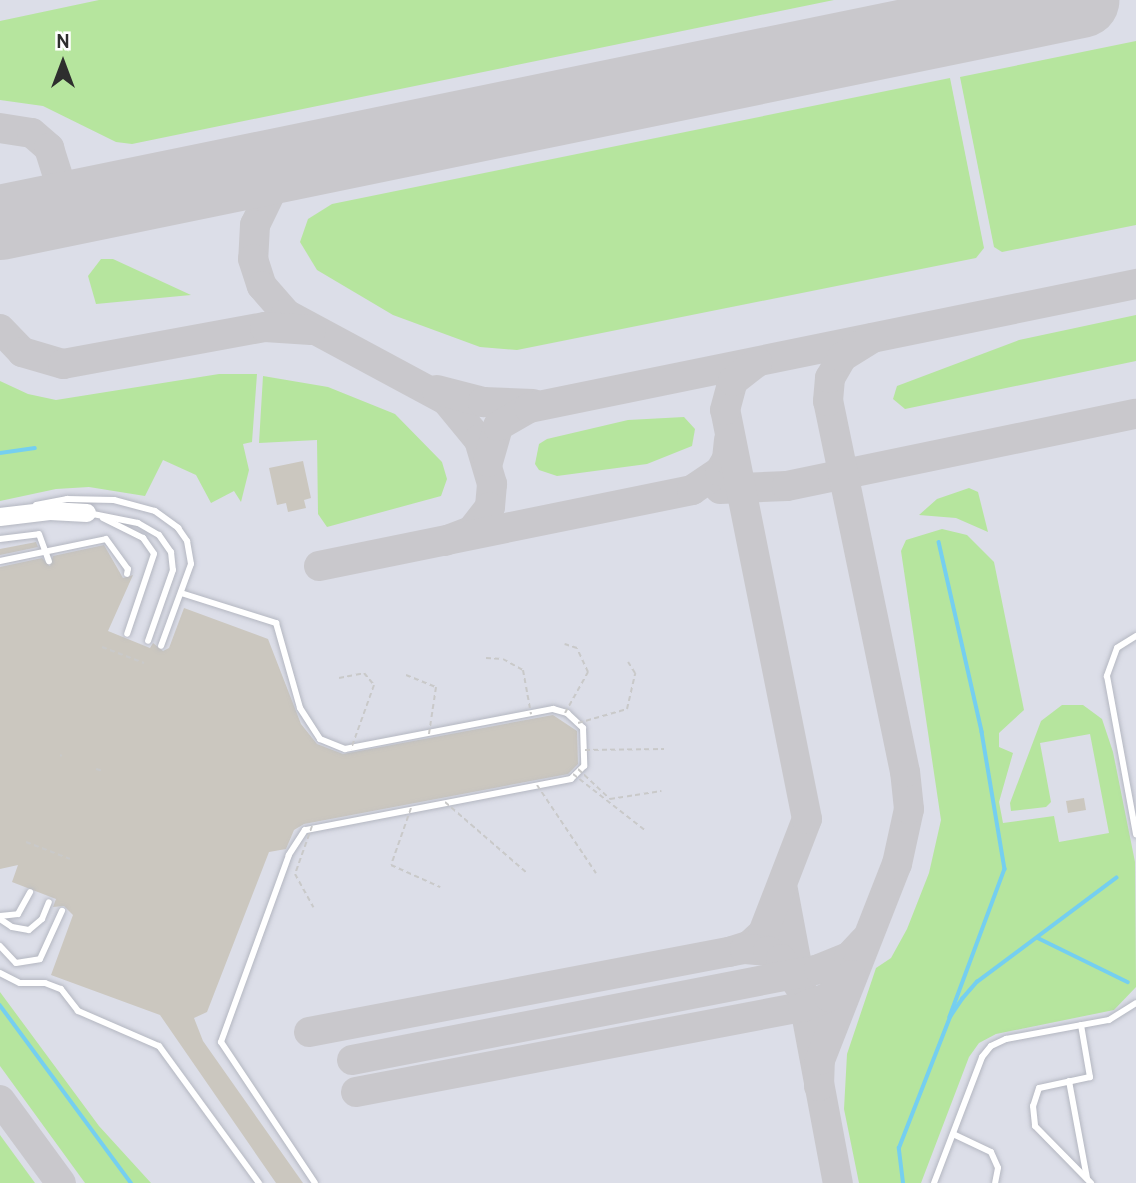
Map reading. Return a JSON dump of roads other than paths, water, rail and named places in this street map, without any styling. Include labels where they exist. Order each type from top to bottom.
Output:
[{"type":"main road","points":[[0,516],[50,511],[86,513]]},
{"type":"lane","points":[[0,516],[67,499],[142,506],[166,516],[184,534],[191,564],[161,646]]},
{"type":"lane","points":[[86,513],[135,533],[152,549],[152,569],[127,634]]},
{"type":"lane","points":[[86,513],[138,523],[159,535],[171,552],[173,570],[148,641]]},
{"type":"lane","points":[[0,540],[35,533],[42,536],[49,561]]},
{"type":"lane","points":[[0,561],[107,538],[128,569],[127,574]]},
{"type":"lane","points":[[181,593],[276,623],[300,708],[320,739],[345,749],[554,709],[565,712],[578,723],[586,750],[576,772],[537,786],[305,830],[289,856],[220,1042],[315,1183]]},
{"type":"lane","points":[[1136,636],[1117,649],[1107,676],[1136,834]]},
{"type":"lane","points":[[0,917],[18,914],[30,892]]},
{"type":"lane","points":[[0,917],[12,927],[29,930],[42,919],[49,902]]},
{"type":"lane","points":[[0,946],[16,963],[40,959],[62,911]]},
{"type":"lane","points":[[0,973],[14,981],[61,989],[76,1009],[159,1046],[258,1183]]},
{"type":"lane","points":[[934,1183],[982,1057],[991,1046],[1119,1016],[1136,1003]]},
{"type":"lane","points":[[1081,1025],[1090,1077],[1039,1088],[1033,1106],[1035,1126],[1089,1181]]},
{"type":"lane","points":[[1069,1081],[1089,1181]]},
{"type":"lane","points":[[953,1134],[991,1152],[998,1168],[995,1183]]},
{"type":"waterway","points":[[0,453],[35,448]]},
{"type":"waterway","points":[[939,542],[982,732],[1005,869],[950,1017]]},
{"type":"waterway","points":[[903,1183],[899,1148],[950,1017],[962,999],[977,982],[1116,878]]},
{"type":"waterway","points":[[1038,938],[1128,982]]},
{"type":"waterway","points":[[0,1005],[131,1183]]}]
